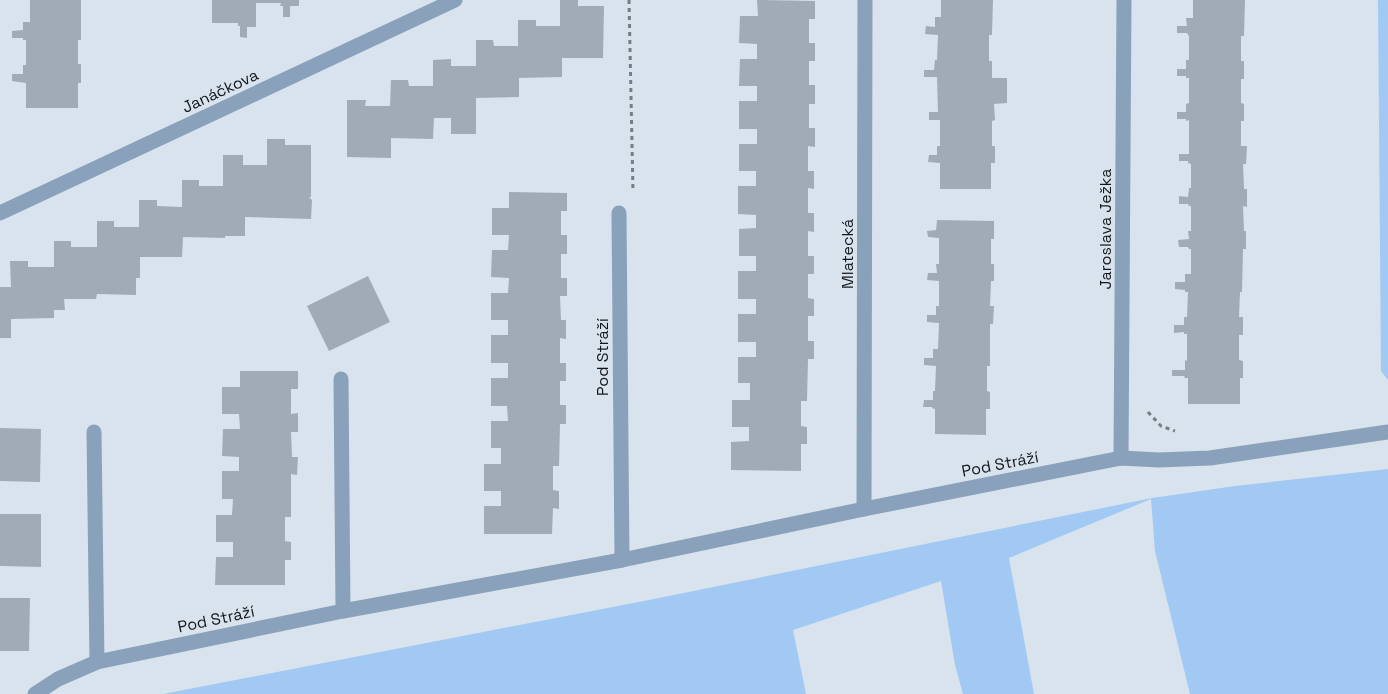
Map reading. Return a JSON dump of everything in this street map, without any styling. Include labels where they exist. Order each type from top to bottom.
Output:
[{"type":"street","name":"Janáčkova","points":[[0,213],[455,0]]},
{"type":"street","name":"Mlatecká","points":[[864,509],[865,0]]},
{"type":"street","name":"Jaroslava Ježka","points":[[1121,458],[1124,0]]},
{"type":"street","name":"Pod Stráží","points":[[619,213],[622,560]]},
{"type":"street","points":[[341,379],[343,611]]},
{"type":"street","points":[[94,432],[97,662]]},
{"type":"street","name":"Pod Stráží","points":[[35,694],[58,679],[97,662],[343,611],[622,560],[864,509],[1121,458],[1159,460],[1210,458],[1388,432]]},
{"type":"path","points":[[1122,377],[1145,401],[1148,411],[1158,423],[1171,431],[1182,432]]},
{"type":"shaded area","points":[[1378,0],[1388,0],[1388,380],[1381,371]]},
{"type":"shaded area","points":[[1388,469],[1388,694],[1190,694],[1155,551],[1151,499],[1009,558],[1034,694],[963,694],[955,665],[941,581],[793,630],[806,694],[163,694],[654,599],[1152,498],[1235,486]]},
{"type":"building","points":[[30,0],[81,0],[81,40],[78,40],[78,64],[81,64],[81,83],[78,83],[78,108],[26,108],[26,83],[12,81],[12,74],[23,74],[23,65],[26,65],[26,40],[23,40],[23,38],[12,38],[12,31],[23,30],[23,22],[30,22]]},
{"type":"building","points":[[212,0],[299,0],[299,6],[290,6],[290,17],[283,17],[283,6],[280,6],[281,3],[256,3],[256,27],[247,27],[247,38],[240,37],[240,26],[238,26],[238,23],[212,23]]},
{"type":"building","points":[[560,0],[578,0],[578,6],[604,6],[603,58],[562,58],[562,77],[519,78],[519,97],[476,98],[476,134],[451,134],[451,118],[434,118],[433,139],[391,138],[391,158],[347,157],[347,100],[366,100],[365,106],[390,106],[391,80],[408,80],[409,86],[433,86],[433,60],[451,59],[451,66],[476,66],[476,40],[493,40],[494,46],[518,46],[518,20],[536,20],[536,26],[560,26]]},
{"type":"building","points":[[757,0],[815,1],[815,19],[809,19],[809,43],[815,43],[815,61],[809,61],[809,85],[815,85],[815,104],[809,104],[809,128],[815,128],[815,147],[808,146],[808,171],[814,171],[814,189],[808,188],[808,213],[814,213],[814,232],[808,231],[808,256],[814,256],[814,274],[808,274],[808,298],[814,299],[814,316],[808,316],[808,341],[814,341],[814,359],[808,359],[807,401],[801,401],[801,426],[807,427],[807,444],[801,444],[801,471],[731,470],[731,442],[749,441],[749,427],[732,427],[732,400],[750,400],[750,383],[738,383],[738,357],[756,357],[756,342],[738,342],[738,314],[756,314],[756,299],[738,299],[738,271],[756,271],[756,256],[739,256],[739,229],[756,228],[756,215],[738,214],[738,186],[756,186],[756,171],[739,171],[739,144],[757,144],[757,129],[739,129],[739,101],[757,101],[757,86],[739,86],[740,59],[757,59],[757,44],[739,43],[740,16],[758,16]]},
{"type":"building","points":[[941,0],[993,0],[992,35],[989,35],[989,61],[992,61],[992,78],[1007,78],[1007,103],[994,104],[995,120],[992,121],[992,146],[995,146],[995,163],[991,163],[991,189],[940,189],[940,163],[928,162],[929,155],[937,155],[937,146],[940,146],[940,120],[929,120],[929,112],[938,112],[937,77],[924,77],[924,70],[934,70],[935,60],[937,60],[938,35],[925,34],[926,26],[935,27],[935,17],[941,17]]},
{"type":"building","points":[[1193,0],[1245,0],[1244,36],[1241,36],[1241,61],[1244,61],[1244,79],[1241,79],[1241,103],[1244,104],[1244,121],[1241,121],[1241,146],[1247,146],[1246,164],[1243,164],[1244,189],[1247,189],[1247,207],[1243,206],[1246,249],[1243,249],[1242,292],[1240,292],[1239,317],[1243,317],[1243,335],[1239,335],[1239,360],[1243,361],[1243,378],[1240,378],[1240,404],[1188,404],[1188,378],[1172,376],[1172,370],[1185,370],[1185,360],[1187,361],[1187,334],[1184,334],[1184,332],[1174,333],[1174,325],[1184,325],[1184,317],[1187,317],[1188,292],[1175,289],[1175,282],[1185,282],[1185,274],[1191,274],[1191,249],[1179,247],[1178,240],[1189,239],[1188,231],[1191,231],[1191,206],[1179,204],[1179,196],[1188,197],[1189,188],[1191,188],[1191,164],[1188,161],[1179,161],[1179,154],[1189,154],[1189,120],[1177,119],[1177,112],[1186,112],[1186,104],[1189,103],[1189,78],[1177,76],[1177,69],[1186,69],[1186,60],[1189,60],[1189,36],[1187,33],[1177,33],[1177,26],[1187,26],[1186,18],[1193,18]]},
{"type":"building","points":[[267,139],[285,139],[285,145],[311,145],[311,197],[309,197],[312,200],[311,219],[245,217],[245,236],[225,236],[225,238],[183,237],[182,257],[140,257],[140,278],[136,278],[136,295],[97,294],[96,299],[64,299],[65,310],[54,310],[54,318],[11,319],[11,338],[0,338],[0,287],[11,287],[10,261],[28,261],[28,267],[54,267],[54,241],[71,241],[71,247],[97,247],[97,221],[114,221],[114,227],[139,227],[139,200],[157,200],[157,206],[182,207],[182,180],[199,180],[199,186],[223,186],[223,155],[243,155],[243,165],[267,165]]},
{"type":"building","points":[[509,192],[567,193],[567,211],[561,211],[561,235],[567,235],[567,254],[561,254],[561,278],[567,278],[567,296],[560,296],[561,320],[566,320],[566,339],[560,338],[560,363],[566,363],[566,381],[560,381],[560,405],[566,405],[566,424],[560,424],[559,466],[553,466],[553,490],[559,491],[559,509],[553,508],[552,534],[484,534],[484,506],[501,506],[501,491],[484,491],[484,464],[501,464],[501,448],[491,448],[491,421],[508,421],[507,406],[491,406],[491,378],[508,378],[508,363],[491,363],[491,335],[508,335],[508,320],[491,320],[491,293],[508,293],[509,278],[491,277],[492,250],[508,250],[509,235],[492,235],[492,208],[509,208]]},
{"type":"building","points":[[937,220],[994,221],[994,239],[991,239],[991,264],[994,264],[994,281],[991,281],[990,306],[994,306],[993,324],[990,324],[990,366],[987,366],[987,391],[990,392],[990,409],[986,409],[986,435],[935,434],[935,409],[923,407],[924,400],[933,400],[933,391],[935,391],[936,366],[924,365],[924,358],[933,358],[933,349],[938,349],[939,323],[927,322],[927,315],[936,315],[936,306],[939,306],[939,281],[927,280],[928,273],[937,273],[936,264],[939,264],[939,238],[928,237],[927,231],[936,230]]},
{"type":"building","points":[[368,276],[390,322],[329,351],[307,306]]},
{"type":"building","points":[[240,371],[298,371],[298,389],[291,389],[291,414],[298,413],[298,432],[291,432],[292,457],[298,457],[297,475],[291,474],[291,517],[285,517],[285,541],[291,542],[291,560],[285,560],[285,585],[215,585],[216,557],[233,557],[233,542],[216,542],[216,515],[232,515],[233,499],[222,499],[222,471],[239,471],[239,457],[222,456],[223,429],[240,429],[239,414],[222,414],[222,387],[240,387]]},
{"type":"building","points":[[0,428],[41,429],[40,482],[0,481]]},
{"type":"building","points":[[0,514],[41,514],[41,567],[0,566]]},
{"type":"building","points":[[0,598],[30,598],[29,651],[0,651]]}]
